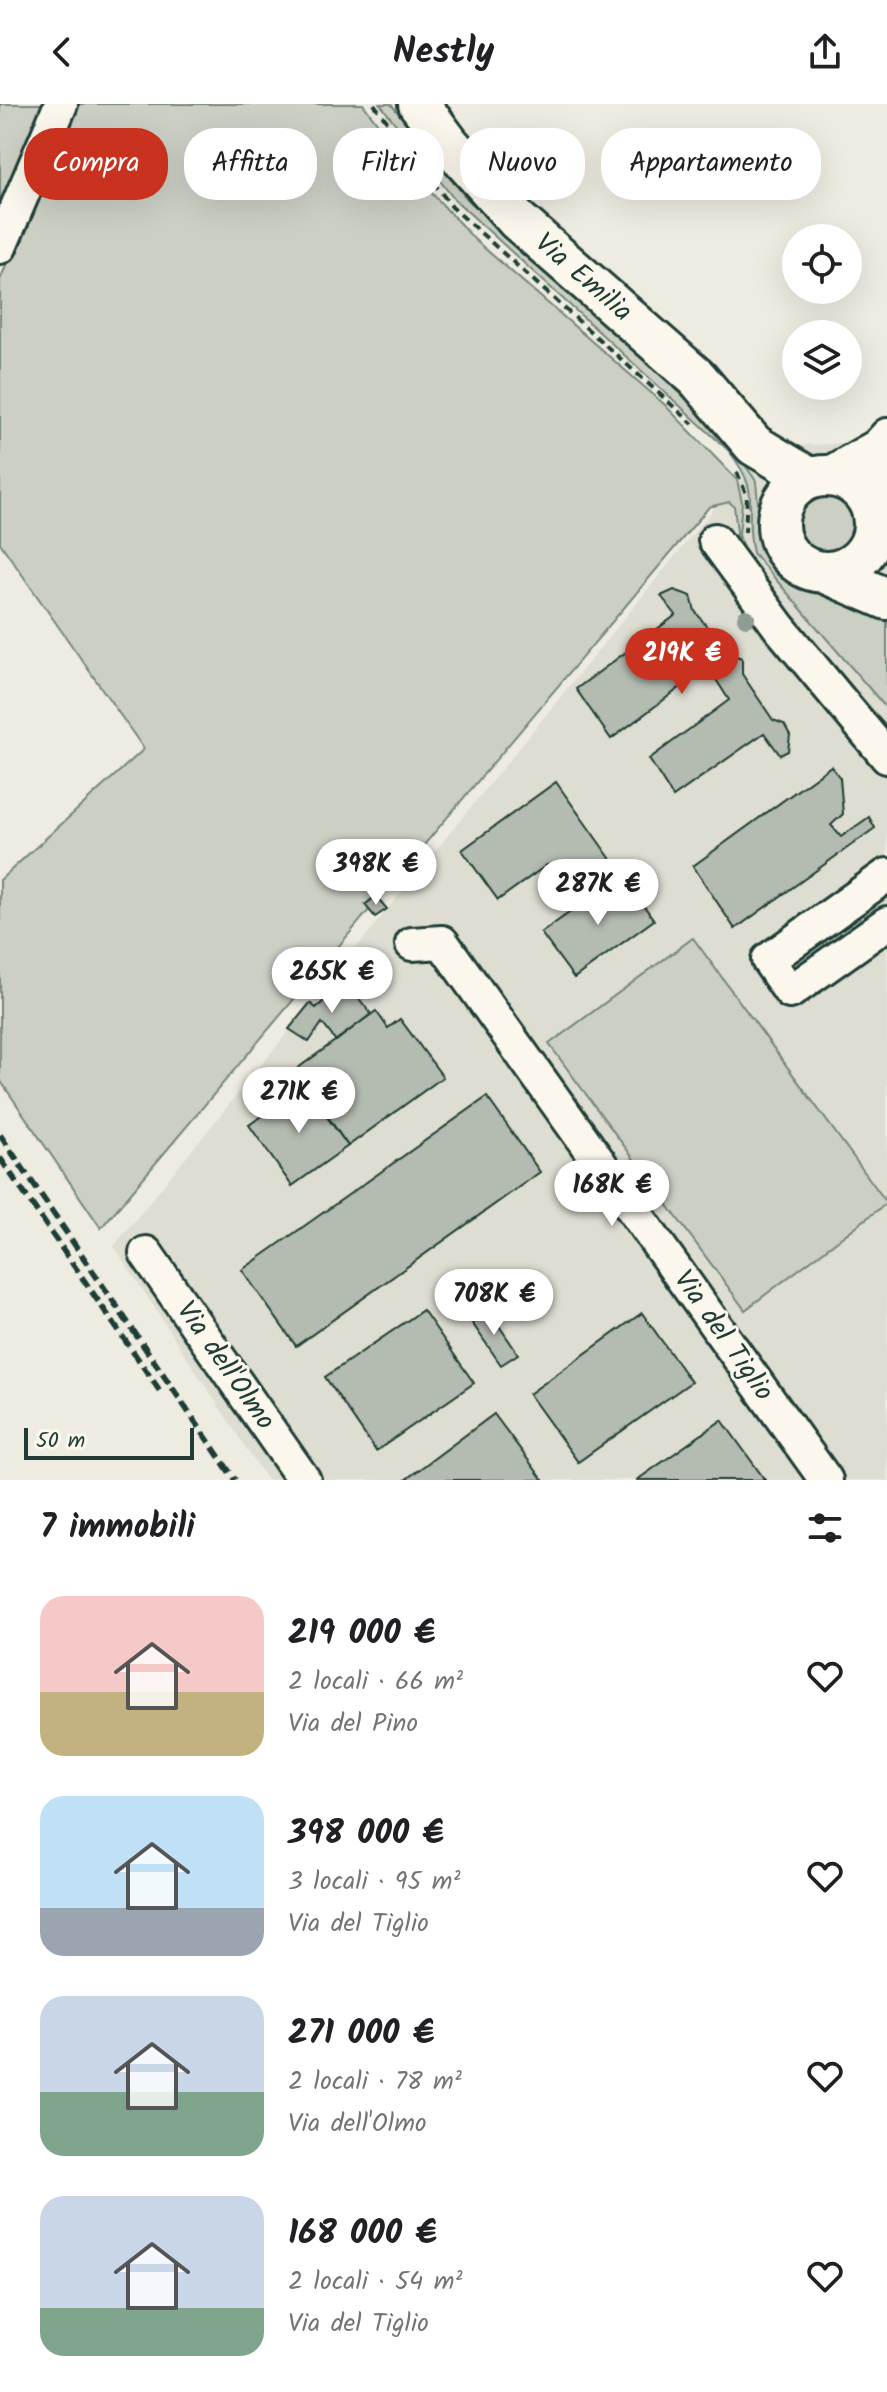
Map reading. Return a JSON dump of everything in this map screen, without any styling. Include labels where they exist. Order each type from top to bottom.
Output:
[{"type":"main road","name":"Via Emilia","points":[[419,104],[449,144],[517,220],[697,378],[778,516],[781,541],[794,562],[887,599]]},
{"type":"main road","name":"Via Emilia","points":[[742,454],[818,477],[843,479],[857,487],[869,500],[879,538]]},
{"type":"main road","points":[[778,516],[784,500],[795,487],[818,477]]},
{"type":"main road","points":[[826,573],[857,562],[879,538]]},
{"type":"street","points":[[0,247],[61,104]]},
{"type":"street","points":[[818,477],[882,441]]},
{"type":"street","points":[[879,538],[882,441]]},
{"type":"street","points":[[715,540],[779,627],[887,757]]},
{"type":"street","points":[[884,883],[768,960],[790,992],[887,923]]},
{"type":"street","name":"Via del Tiglio","points":[[412,944],[442,942],[826,1480]]},
{"type":"street","name":"Via dell'Olmo","points":[[146,1253],[304,1480]]},
{"type":"path","points":[[374,104],[452,207],[703,434]]},
{"type":"path","points":[[742,454],[739,474],[747,496],[743,522],[747,544]]},
{"type":"shaded area","points":[[0,104],[50,104],[40,128],[24,128],[24,167],[0,225]]},
{"type":"shaded area","points":[[74,104],[363,104],[381,128],[333,128],[333,200],[438,200],[475,240],[664,404],[737,480],[742,502],[739,535],[749,567],[887,727],[887,733],[745,566],[739,549],[734,506],[729,502],[709,507],[101,1228],[0,1080],[0,880],[144,749],[0,543],[0,280],[34,200],[168,200],[168,128],[64,128]]},
{"type":"shaded area","points":[[380,104],[391,104],[410,128],[399,128]]},
{"type":"shaded area","points":[[444,170],[460,190],[460,200],[468,200],[723,432],[756,481],[762,548],[772,568],[785,580],[813,592],[846,594],[887,612],[887,709],[753,553],[749,490],[746,479],[728,450],[455,200],[444,186]]},
{"type":"shaded area","points":[[887,422],[887,1480],[267,1480],[114,1246],[732,486],[794,446],[857,442]]},
{"type":"shaded area","points":[[827,493],[846,499],[856,509],[862,528],[856,547],[846,557],[827,563],[808,557],[798,547],[792,528],[798,509],[808,499]]},
{"type":"shaded area","points":[[693,938],[887,1203],[745,1310],[549,1044]]},
{"type":"building","points":[[674,590],[691,596],[695,611],[727,653],[742,658],[742,674],[773,720],[784,724],[790,735],[788,751],[780,755],[764,733],[673,797],[649,759],[729,700],[708,667],[611,739],[576,689],[676,615],[661,596]]},
{"type":"building","points":[[831,766],[840,778],[843,814],[831,825],[841,837],[869,817],[875,828],[735,929],[693,866]]},
{"type":"building","points":[[556,782],[622,875],[577,907],[547,865],[498,900],[462,850]]},
{"type":"building","points":[[622,875],[654,920],[574,978],[541,933]]},
{"type":"building","points":[[376,896],[387,909],[375,917],[365,905]]},
{"type":"building","points":[[346,982],[371,1014],[336,1041],[322,1023],[309,1042],[289,1029],[310,1003],[316,1008]]},
{"type":"building","points":[[376,1011],[388,1028],[400,1019],[443,1077],[348,1146],[294,1071]]},
{"type":"building","points":[[306,1085],[348,1146],[292,1186],[249,1125]]},
{"type":"building","points":[[487,1097],[540,1172],[296,1346],[242,1270]]},
{"type":"building","points":[[487,1308],[518,1354],[501,1365],[470,1320]]},
{"type":"building","points":[[423,1310],[474,1383],[376,1451],[325,1377]]},
{"type":"building","points":[[642,1313],[691,1382],[578,1462],[529,1394]]},
{"type":"building","points":[[494,1414],[543,1480],[405,1480]]},
{"type":"building","points":[[722,1420],[765,1480],[637,1480]]},
{"type":"railway","points":[[0,1135],[235,1480]]},
{"type":"railway","points":[[0,1158],[162,1394]]}]
